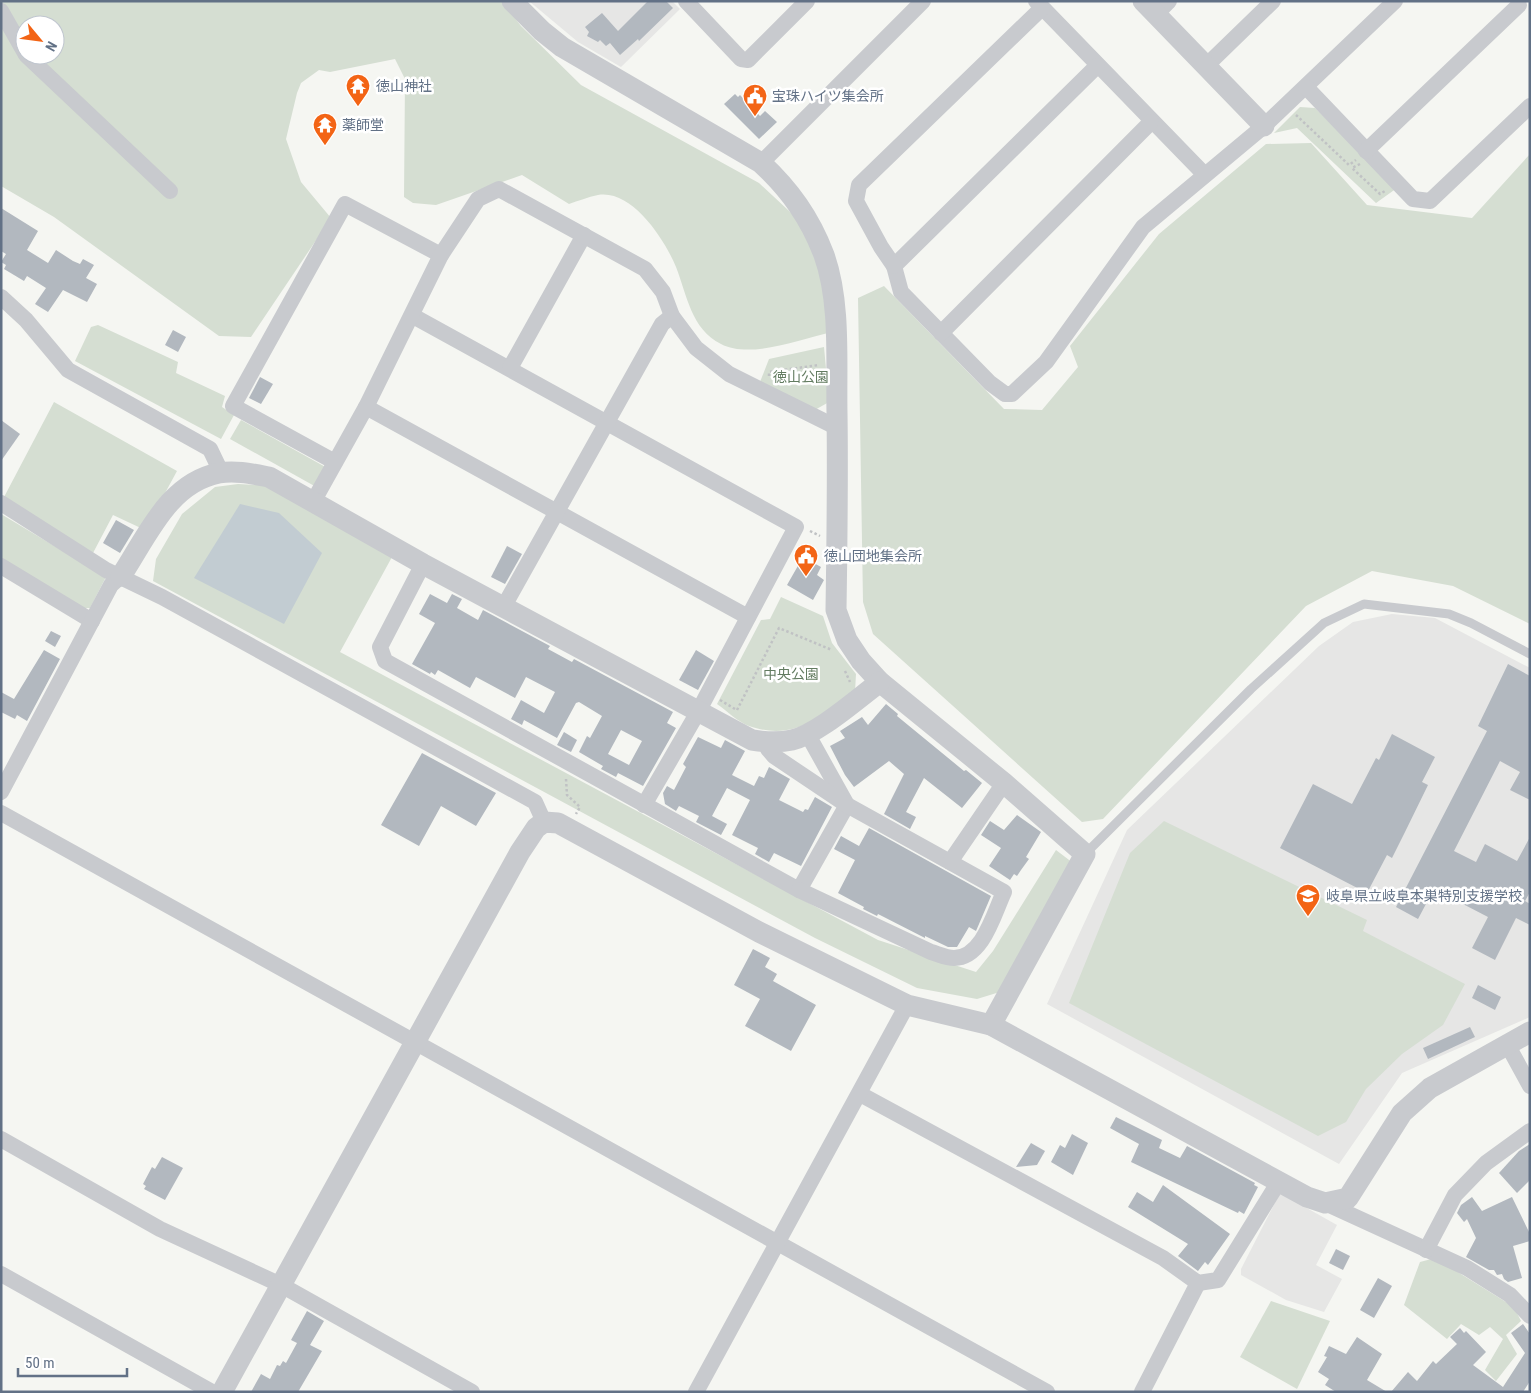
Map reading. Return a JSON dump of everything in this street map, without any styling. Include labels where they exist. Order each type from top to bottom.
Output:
[{"type":"street","points":[[512,1],[542,31],[562,47],[760,163],[780,181],[798,203],[824,256],[830,279],[838,362],[836,610],[847,640],[860,661],[880,682],[1004,783],[1085,854],[991,1026]]},
{"type":"street","points":[[691,3],[742,59],[748,60],[807,1]]},
{"type":"street","points":[[760,163],[923,1]]},
{"type":"street","points":[[1206,66],[1273,1]]},
{"type":"street","points":[[1204,175],[1039,4],[859,185],[856,201],[894,266],[902,292],[990,383],[1006,394],[1012,394],[1046,362],[1143,227],[1264,126],[1395,1]]},
{"type":"street","points":[[1156,6],[1206,66],[1264,126]]},
{"type":"street","points":[[1366,151],[1521,7]]},
{"type":"street","points":[[1,11],[15,36]]},
{"type":"street","points":[[37,65],[170,191]]},
{"type":"street","points":[[894,266],[1097,66]]},
{"type":"street","points":[[1306,87],[1413,199],[1430,201],[1530,106]]},
{"type":"street","points":[[941,333],[1151,122]]},
{"type":"street","points":[[313,502],[366,407],[441,255],[478,199],[499,189],[645,269],[663,292],[672,316],[696,348],[729,374],[838,428]]},
{"type":"street","points":[[335,462],[233,406],[345,204],[441,255]]},
{"type":"street","points":[[510,368],[584,235]]},
{"type":"street","points":[[1,297],[26,320],[68,370],[210,449],[221,472]]},
{"type":"street","points":[[412,316],[510,368],[796,527],[698,712],[644,805]]},
{"type":"street","points":[[504,606],[662,324],[672,316]]},
{"type":"street","points":[[366,407],[748,617]]},
{"type":"street","points":[[1,792],[111,585],[120,576],[155,522],[178,493],[190,483],[221,472],[269,477],[423,564],[752,740],[766,742],[791,740],[808,735],[880,682]]},
{"type":"street","points":[[1,503],[106,570],[535,802],[544,822]]},
{"type":"street","points":[[423,564],[380,647],[385,661],[799,890],[931,952],[954,958],[967,955],[980,943],[1004,892],[847,804],[774,756],[768,749],[766,742]]},
{"type":"street","points":[[1,566],[92,621]]},
{"type":"street","points":[[808,735],[847,804]]},
{"type":"street","points":[[950,862],[1004,783]]},
{"type":"street","points":[[799,890],[847,804]]},
{"type":"street","points":[[1,813],[1047,1392]]},
{"type":"street","points":[[222,1392],[520,852],[536,828],[544,822],[558,822],[759,932],[907,1005],[991,1026],[1208,1142],[1278,1183],[1467,1268],[1510,1295],[1530,1316]]},
{"type":"street","points":[[696,1392],[907,1005]]},
{"type":"street","points":[[1325,1203],[1348,1198],[1402,1112],[1430,1088],[1530,1032]]},
{"type":"street","points":[[1507,1044],[1530,1086]]},
{"type":"street","points":[[860,1094],[1163,1258],[1198,1283],[1218,1280],[1278,1183]]},
{"type":"street","points":[[1426,1250],[1456,1195],[1486,1163],[1530,1131]]},
{"type":"street","points":[[1,1139],[160,1229],[281,1286],[472,1392]]},
{"type":"street","points":[[1,1274],[212,1392]]},
{"type":"street","points":[[1142,1392],[1198,1283]]},
{"type":"lane","points":[[1085,854],[1258,682],[1324,623],[1364,604],[1449,614],[1471,623],[1530,654]]},
{"type":"path","points":[[769,382],[769,372],[838,362]]},
{"type":"path","points":[[708,693],[737,710],[779,628],[836,652]]},
{"type":"path","points":[[844,670],[853,687]]},
{"type":"path","points":[[568,763],[566,768],[567,795],[580,807]]},
{"type":"shaded area","points":[[529,1],[672,1],[680,9],[621,67],[578,42]]},
{"type":"shaded area","points":[[240,504],[279,513],[322,553],[284,624],[194,578]]},
{"type":"shaded area","name":"岐阜県立岐阜本巣特別支援学校","points":[[1392,614],[1435,618],[1530,668],[1530,1017],[1402,1073],[1339,1164],[1047,1004],[1127,830],[1319,646],[1353,622]]},
{"type":"shaded area","points":[[1280,1193],[1337,1225],[1316,1265],[1342,1279],[1324,1312],[1286,1300],[1241,1275],[1241,1269]]},
{"type":"green space","points":[[1,1],[502,1],[521,26],[581,85],[759,183],[802,223],[828,295],[828,333],[789,344],[745,350],[732,348],[711,338],[696,320],[671,256],[655,231],[635,208],[611,195],[598,195],[569,204],[522,175],[436,205],[413,203],[404,197],[405,79],[395,59],[330,72],[319,70],[301,83],[286,139],[301,182],[331,218],[251,337],[219,336],[54,217],[1,186]]},
{"type":"green space","points":[[1300,107],[1315,108],[1397,188],[1376,203],[1297,128],[1274,133]]},
{"type":"green space","points":[[1311,143],[1367,205],[1472,218],[1530,154],[1530,624],[1453,586],[1372,571],[1306,606],[1103,819],[1082,822],[873,634],[863,602],[858,298],[884,286],[1004,409],[1042,410],[1078,367],[1070,346],[1159,234],[1266,144]]},
{"type":"green space","points":[[98,325],[178,362],[176,373],[225,396],[222,407],[234,415],[221,439],[75,361],[91,327]]},
{"type":"green space","name":"徳山公園","points":[[824,347],[829,402],[813,411],[760,382],[769,359]]},
{"type":"green space","points":[[54,402],[177,471],[145,530],[113,515],[93,553],[3,499]]},
{"type":"green space","points":[[241,420],[329,469],[318,488],[230,439]]},
{"type":"green space","points":[[238,484],[275,486],[392,557],[340,652],[878,940],[976,972],[993,951],[1056,850],[1073,863],[1003,991],[977,999],[917,988],[815,938],[153,581],[156,559],[182,514],[215,487]]},
{"type":"green space","points":[[1,514],[106,577],[90,608],[82,608],[1,562]]},
{"type":"green space","name":"中央公園","points":[[781,597],[823,616],[832,643],[856,674],[855,692],[818,718],[794,729],[780,731],[749,726],[717,704],[761,620],[770,619]]},
{"type":"green space","points":[[1164,821],[1367,920],[1363,931],[1465,984],[1443,1025],[1402,1054],[1366,1089],[1346,1122],[1318,1136],[1069,1003],[1130,853]]},
{"type":"green space","points":[[1435,1258],[1514,1307],[1521,1321],[1506,1335],[1517,1354],[1496,1381],[1485,1370],[1503,1339],[1490,1327],[1479,1335],[1461,1324],[1447,1339],[1404,1305],[1420,1262]]},
{"type":"green space","points":[[1271,1301],[1330,1321],[1297,1389],[1240,1357]]},
{"type":"building","points":[[648,1],[666,1],[673,8],[639,41],[638,39],[620,55],[610,43],[606,46],[600,40],[598,42],[587,36],[589,32],[585,27],[602,13],[618,31]]},
{"type":"building","name":"宝珠ハイツ集会所","points":[[735,94],[738,97],[740,95],[760,116],[765,111],[777,122],[759,139],[724,104]]},
{"type":"building","points":[[1,208],[38,231],[27,250],[48,263],[56,250],[80,264],[83,259],[94,265],[86,278],[97,284],[87,302],[63,290],[48,312],[35,304],[46,288],[27,276],[24,281],[4,269],[6,265],[1,262],[6,254],[1,251]]},
{"type":"building","points":[[173,330],[186,337],[178,352],[165,345]]},
{"type":"building","points":[[260,377],[273,384],[261,404],[249,398]]},
{"type":"building","points":[[1,420],[20,434],[1,461]]},
{"type":"building","points":[[116,520],[134,530],[120,553],[103,543]]},
{"type":"building","points":[[507,546],[522,554],[505,584],[491,577]]},
{"type":"building","name":"徳山団地集会所","points":[[803,557],[821,567],[817,575],[824,580],[813,600],[787,585]]},
{"type":"building","points":[[430,594],[447,603],[452,594],[462,599],[457,608],[478,620],[483,610],[550,646],[548,649],[572,662],[574,659],[673,712],[667,723],[676,728],[643,786],[618,773],[616,777],[601,769],[603,766],[579,752],[587,736],[590,738],[602,716],[579,702],[576,703],[557,738],[524,720],[522,725],[511,719],[521,700],[544,713],[555,692],[526,677],[515,698],[476,677],[470,688],[438,670],[435,675],[431,672],[430,674],[412,664],[435,623],[419,614]],"holes":[[[621,730],[642,741],[629,765],[608,754]]]},
{"type":"building","points":[[51,631],[61,636],[55,647],[45,641]]},
{"type":"building","points":[[44,650],[60,659],[27,721],[17,715],[15,719],[1,712],[1,692],[14,699]]},
{"type":"building","points":[[696,650],[714,661],[698,690],[679,680]]},
{"type":"building","points":[[1508,664],[1530,676],[1530,800],[1510,790],[1520,772],[1500,761],[1454,851],[1476,862],[1485,844],[1517,861],[1530,837],[1530,892],[1525,901],[1530,904],[1530,925],[1516,918],[1495,960],[1472,948],[1488,917],[1434,889],[1418,919],[1396,907],[1487,731],[1478,726]]},
{"type":"building","points":[[886,704],[898,714],[897,716],[964,771],[966,770],[982,783],[962,808],[924,778],[906,812],[916,817],[910,829],[884,814],[904,774],[889,761],[854,787],[845,775],[830,746],[845,738],[840,731],[862,717],[868,725]]},
{"type":"building","points":[[564,732],[577,740],[571,752],[557,745]]},
{"type":"building","points":[[1392,734],[1435,757],[1422,782],[1428,785],[1392,858],[1387,855],[1367,893],[1280,848],[1313,784],[1352,804],[1376,758],[1379,760]]},
{"type":"building","points":[[698,737],[721,748],[725,740],[745,751],[732,775],[754,786],[759,776],[764,778],[769,767],[790,779],[779,800],[803,812],[805,809],[808,810],[815,797],[832,807],[801,866],[774,853],[769,862],[755,854],[758,848],[732,835],[750,800],[727,788],[712,816],[727,824],[721,835],[696,822],[699,816],[679,806],[676,811],[665,804],[663,793],[667,786],[674,790],[686,767],[683,764]]},
{"type":"building","points":[[422,753],[496,793],[476,826],[441,806],[419,846],[381,825]]},
{"type":"building","points":[[1017,815],[1041,832],[1026,857],[1029,859],[1017,876],[1014,874],[1010,880],[989,866],[1001,848],[981,835],[990,821],[1004,830]]},
{"type":"building","points":[[869,828],[991,896],[976,931],[969,927],[957,947],[948,947],[925,936],[925,938],[878,914],[877,916],[838,893],[855,860],[834,849],[841,836],[859,846]]},
{"type":"building","points":[[753,949],[770,958],[765,967],[777,974],[773,981],[816,1005],[791,1051],[745,1026],[760,999],[734,985]]},
{"type":"building","points":[[1478,985],[1501,997],[1495,1010],[1472,998]]},
{"type":"building","points":[[1470,1027],[1475,1037],[1428,1059],[1423,1048]]},
{"type":"building","points":[[1116,1117],[1162,1140],[1159,1148],[1180,1158],[1187,1146],[1255,1183],[1254,1185],[1258,1187],[1244,1214],[1239,1211],[1238,1213],[1131,1162],[1139,1144],[1110,1128]]},
{"type":"building","points":[[1072,1134],[1088,1143],[1073,1175],[1051,1162],[1060,1145],[1065,1148]]},
{"type":"building","points":[[1031,1143],[1045,1151],[1037,1165],[1016,1167]]},
{"type":"building","points":[[1530,1144],[1530,1180],[1517,1193],[1499,1173],[1519,1151]]},
{"type":"building","points":[[162,1157],[183,1168],[165,1200],[144,1189],[146,1186],[143,1184],[152,1167],[155,1169]]},
{"type":"building","points":[[1163,1185],[1230,1234],[1208,1265],[1205,1262],[1198,1271],[1178,1256],[1188,1244],[1128,1207],[1137,1192],[1153,1202]]},
{"type":"building","points":[[1472,1197],[1482,1211],[1512,1197],[1530,1234],[1530,1241],[1513,1246],[1522,1278],[1508,1282],[1502,1274],[1497,1275],[1494,1270],[1489,1270],[1466,1257],[1476,1238],[1467,1219],[1464,1222],[1457,1213],[1461,1205]]},
{"type":"building","points":[[1336,1249],[1350,1256],[1343,1270],[1329,1263]]},
{"type":"building","points":[[1378,1278],[1392,1286],[1374,1318],[1360,1310]]},
{"type":"building","points":[[307,1311],[324,1321],[310,1345],[322,1351],[298,1392],[251,1392],[261,1374],[270,1379],[277,1365],[280,1366],[283,1361],[286,1363],[297,1343],[291,1340]]},
{"type":"building","points":[[1523,1324],[1530,1334],[1530,1381],[1523,1392],[1391,1392],[1408,1372],[1417,1381],[1433,1361],[1436,1364],[1457,1344],[1450,1337],[1460,1328],[1464,1333],[1466,1331],[1486,1352],[1473,1365],[1503,1387],[1525,1353],[1511,1333]]},
{"type":"building","points":[[1357,1337],[1382,1354],[1367,1380],[1387,1392],[1336,1392],[1325,1385],[1329,1379],[1318,1372],[1327,1357],[1324,1356],[1329,1346],[1346,1354]]},
{"type":"place","name":"徳山神社","points":[[358,107]]},
{"type":"place","name":"宝珠ハイツ集会所","points":[[755,117]]},
{"type":"place","name":"薬師堂","points":[[325,146]]},
{"type":"place","name":"徳山団地集会所","points":[[806,577]]},
{"type":"place","name":"岐阜県立岐阜本巣特別支援学校","points":[[1308,917]]}]
